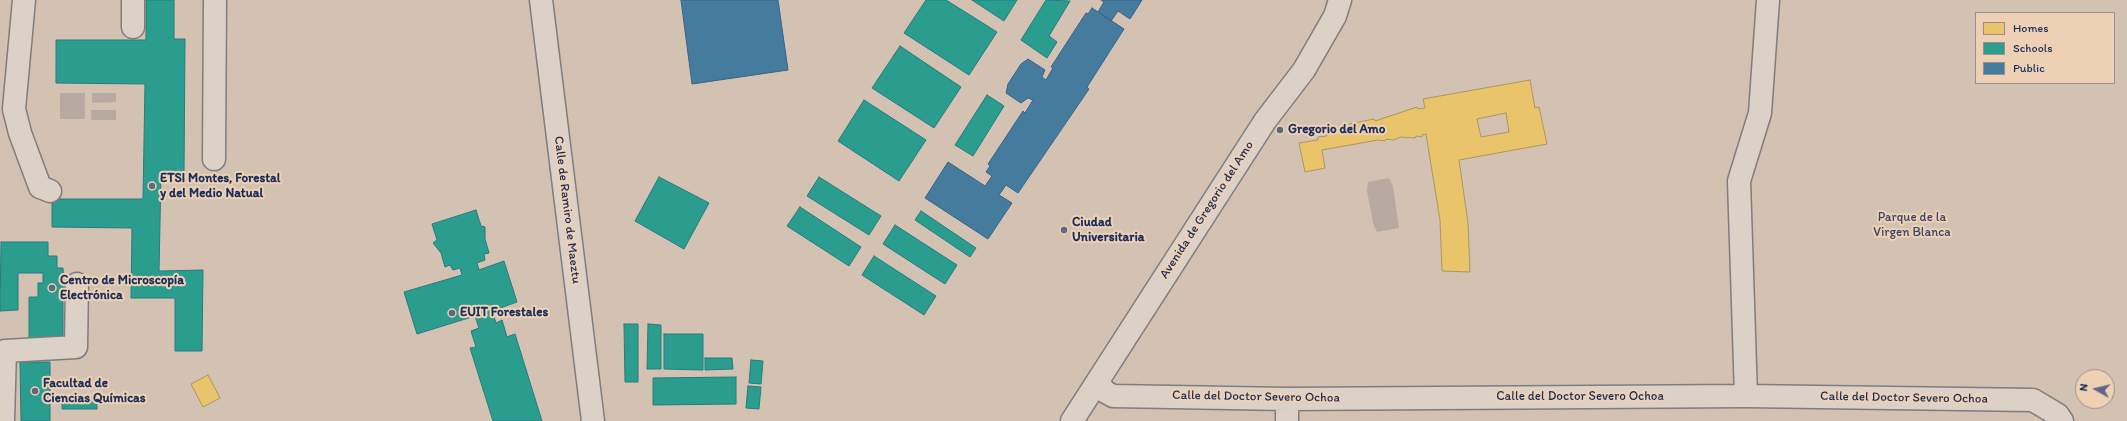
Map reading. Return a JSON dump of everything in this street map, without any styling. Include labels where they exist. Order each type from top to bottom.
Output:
[{"type":"street","points":[[24,0],[14,109],[20,134],[40,187],[50,191]]},
{"type":"street","points":[[133,27],[134,0]]},
{"type":"street","points":[[214,159],[215,0]]},
{"type":"street","name":"Calle de Ramiro de Maeztu","points":[[541,0],[593,421]]},
{"type":"street","name":"Avenida de Gregorio del Amo","points":[[1072,421],[1265,121],[1304,70],[1335,16],[1340,0]]},
{"type":"street","points":[[1746,396],[1743,262],[1738,181],[1760,113],[1768,0]]},
{"type":"street","points":[[3,421],[4,351],[76,347],[77,284]]},
{"type":"street","name":"Calle del Doctor Severo Ochoa","points":[[1098,381],[1104,391],[1113,396],[1287,399],[1746,396],[2033,400],[2058,415],[2062,421]]},
{"type":"street","points":[[1286,421],[1287,399]]},
{"type":"shaded area","name":"Ciudad Universitaria","points":[[0,0],[2127,0],[2127,421],[0,421]]},
{"type":"shaded area","points":[[60,93],[85,93],[85,119],[60,119]]},
{"type":"shaded area","points":[[92,93],[116,93],[116,102],[92,103]]},
{"type":"shaded area","points":[[91,110],[116,110],[116,120],[91,120]]},
{"type":"shaded area","points":[[1389,178],[1393,186],[1399,228],[1377,232],[1373,223],[1367,191],[1368,182]]},
{"type":"green space","points":[[33,0],[54,0],[54,28],[50,34],[47,80],[29,79]]},
{"type":"green space","points":[[223,0],[508,0],[515,15],[534,188],[551,310],[532,315],[483,201],[400,222],[375,312],[393,404],[410,421],[214,421],[213,419],[236,403],[193,196],[240,197],[238,171],[239,37],[223,37]]},
{"type":"green space","points":[[1240,0],[1319,0],[1308,25],[1294,45]]},
{"type":"green space","points":[[1438,3],[1460,13],[1461,30],[1454,52],[1441,64],[1427,72],[1356,85],[1328,75],[1329,68],[1338,54],[1369,30],[1387,20],[1425,4]]},
{"type":"green space","points":[[1520,4],[1739,8],[1747,9],[1754,17],[1754,33],[1742,34],[1738,102],[1749,104],[1747,122],[1732,121],[1715,182],[1726,187],[1731,243],[1724,259],[1716,268],[1585,265],[1583,342],[1723,347],[1724,298],[1730,295],[1736,298],[1736,375],[1726,380],[1578,381],[1134,380],[1128,375],[1314,90],[1354,99],[1359,122],[1317,128],[1318,140],[1299,143],[1305,172],[1325,168],[1340,194],[1360,245],[1441,244],[1442,271],[1470,272],[1560,257],[1560,203],[1473,219],[1464,170],[1551,154],[1557,98],[1552,63],[1537,60],[1538,46],[1536,30],[1521,25],[1498,28],[1477,43],[1486,10],[1499,6]]},
{"type":"green space","points":[[94,5],[118,5],[118,29],[94,29]]},
{"type":"green space","points":[[64,6],[87,6],[87,30],[64,29]]},
{"type":"green space","name":"Parque de la Virgen Blanca","points":[[1798,8],[1975,14],[1975,84],[2115,84],[2115,18],[2127,18],[2127,421],[2084,421],[2080,409],[2115,409],[2115,369],[2075,369],[2075,403],[2062,390],[2048,384],[1763,379],[1763,278],[1754,225],[1752,193],[1773,132],[1777,112],[1783,19],[1790,10]]},
{"type":"green space","points":[[1260,68],[1263,70],[1263,79],[1117,310],[1112,306],[1062,192],[1061,177],[1124,81],[1132,75]]},
{"type":"green space","points":[[136,132],[132,177],[49,179],[42,175],[26,134]]},
{"type":"green space","points":[[0,138],[9,151],[7,182],[12,207],[49,222],[45,230],[0,231]]},
{"type":"green space","points":[[1046,188],[1092,301],[1085,304],[1012,257],[1008,251],[1009,244],[1017,230],[1042,191]]},
{"type":"green space","points":[[1545,223],[1549,249],[1491,260],[1487,234]]},
{"type":"green space","points":[[775,242],[928,333],[946,305],[984,259],[1077,318],[1099,336],[1086,361],[1048,421],[919,421],[887,404],[880,349],[857,343],[749,344],[750,294]]},
{"type":"green space","points":[[57,256],[76,257],[97,272],[120,305],[147,368],[180,407],[195,415],[199,421],[88,421],[87,409],[102,409],[97,397],[100,353],[81,353],[77,284],[64,283],[63,268]]},
{"type":"green space","points":[[1106,412],[1251,413],[1262,417],[1264,421],[1100,421]]},
{"type":"building: Homes","points":[[1530,80],[1535,108],[1539,107],[1547,144],[1459,160],[1468,223],[1470,272],[1442,271],[1440,220],[1426,134],[1422,135],[1422,137],[1401,137],[1393,140],[1378,140],[1322,150],[1325,168],[1305,172],[1299,143],[1318,140],[1318,137],[1327,136],[1326,131],[1349,126],[1349,124],[1374,119],[1375,121],[1417,107],[1418,109],[1425,108],[1423,99]],"holes":[[[1506,113],[1509,132],[1481,137],[1477,119]]]},
{"type":"building: Homes","points":[[208,375],[220,398],[203,407],[191,384]]},
{"type":"building: Schools","name":"ETSI Montes, Forestal y del Medio Natual","points":[[146,0],[174,0],[174,39],[185,39],[184,173],[161,173],[159,271],[203,270],[202,351],[175,351],[175,298],[131,298],[132,228],[52,227],[52,199],[143,199],[145,84],[56,83],[56,40],[146,40]]},
{"type":"building: Schools","points":[[926,0],[946,0],[997,32],[969,75],[904,33]]},
{"type":"building: Schools","points":[[972,0],[1017,0],[1004,21]]},
{"type":"building: Schools","points":[[1046,0],[1070,1],[1049,36],[1057,42],[1047,58],[1021,40]]},
{"type":"building: Schools","points":[[900,46],[961,87],[934,128],[872,88]]},
{"type":"building: Schools","points":[[987,95],[1004,106],[973,156],[955,145]]},
{"type":"building: Schools","points":[[864,100],[926,140],[899,181],[838,141]]},
{"type":"building: Schools","points":[[659,177],[709,203],[684,249],[635,221]]},
{"type":"building: Schools","points":[[819,177],[881,216],[869,235],[807,196]]},
{"type":"building: Schools","points":[[800,207],[861,247],[849,266],[787,226]]},
{"type":"building: Schools","name":"EUIT Forestales","points":[[476,210],[481,226],[485,227],[485,239],[489,253],[484,254],[485,260],[477,263],[479,270],[504,261],[517,302],[492,311],[496,323],[502,320],[507,337],[515,334],[542,421],[493,421],[470,348],[476,347],[471,331],[479,328],[475,316],[417,334],[404,292],[462,275],[460,268],[453,270],[450,265],[445,267],[441,253],[433,243],[437,240],[432,224]]},
{"type":"building: Schools","points":[[921,211],[976,248],[970,257],[915,220]]},
{"type":"building: Schools","points":[[895,225],[957,265],[945,284],[883,244]]},
{"type":"building: Schools","name":"Centro de Microscopía Electrónica","points":[[1,242],[48,242],[48,256],[57,256],[57,268],[63,268],[64,283],[66,283],[66,293],[63,293],[63,339],[29,339],[29,297],[38,297],[38,283],[43,283],[43,273],[18,273],[18,310],[0,311]]},
{"type":"building: Schools","points":[[874,256],[936,296],[924,315],[862,275]]},
{"type":"building: Schools","points":[[624,324],[638,324],[638,382],[625,382]]},
{"type":"building: Schools","points":[[648,324],[661,325],[661,369],[647,369]]},
{"type":"building: Schools","points":[[664,334],[703,334],[703,370],[664,369]]},
{"type":"building: Schools","points":[[705,358],[732,358],[733,369],[705,370]]},
{"type":"building: Schools","points":[[751,360],[763,361],[761,384],[749,383]]},
{"type":"building: Schools","name":"Facultad de Ciencias Químicas","points":[[20,362],[50,362],[50,421],[21,421]]},
{"type":"building: Schools","points":[[736,377],[736,404],[653,405],[653,378]]},
{"type":"building: Schools","points":[[748,386],[761,387],[759,409],[746,408]]},
{"type":"building: Schools","points":[[97,397],[97,409],[62,409],[62,398]]},
{"type":"building: Public","points":[[681,0],[778,0],[788,70],[692,84]]},
{"type":"building: Public","points":[[1101,0],[1142,0],[1130,19],[1118,11],[1111,21],[1098,12],[1104,2]]},
{"type":"building: Public","points":[[1092,8],[1124,29],[1087,87],[1089,89],[1018,193],[1006,185],[999,195],[1012,203],[988,239],[925,198],[948,162],[985,186],[992,176],[986,172],[990,166],[988,164],[1023,111],[1025,113],[1033,100],[1028,98],[1021,103],[1006,93],[1008,84],[1021,64],[1028,59],[1045,70],[1042,77],[1046,80],[1053,68],[1051,67],[1086,13],[1088,14]]},
{"type":"place","name":"Gregorio del Amo","points":[[1280,130]]},
{"type":"place","name":"ETSI Montes, Forestal y del Medio Natual","points":[[152,186]]},
{"type":"place","name":"Ciudad Universitaria","points":[[1064,230]]},
{"type":"place","name":"Centro de Microscopía Electrónica","points":[[52,288]]},
{"type":"place","name":"EUIT Forestales","points":[[452,313]]},
{"type":"place","name":"Facultad de Ciencias Químicas","points":[[35,391]]}]
